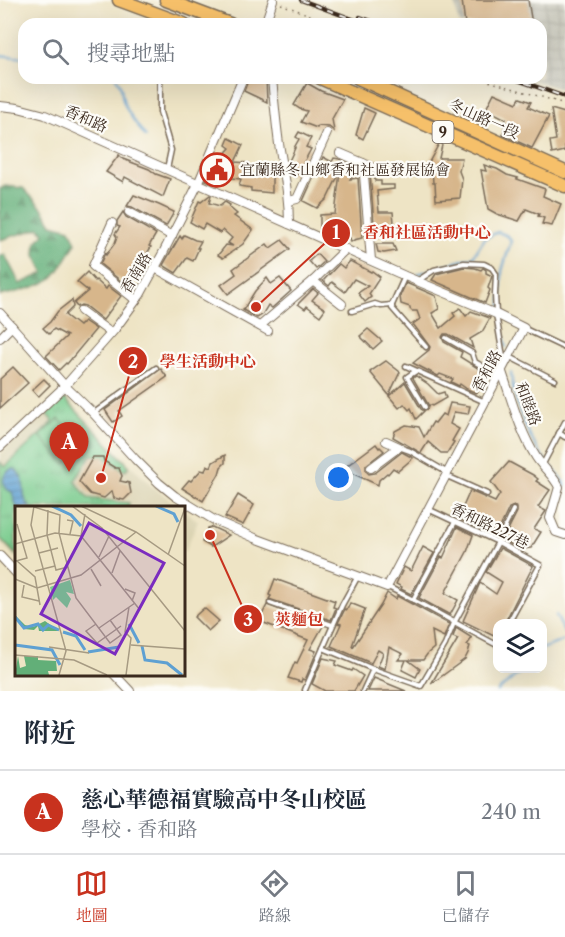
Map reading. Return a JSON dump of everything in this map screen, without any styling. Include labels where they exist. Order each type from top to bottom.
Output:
[{"type":"main road","points":[[119,0],[155,18]]},
{"type":"main road","points":[[166,0],[214,18]]},
{"type":"main road","name":"冬山路一段","points":[[334,84],[565,186]]},
{"type":"main road","name":"冬山路一段","points":[[371,84],[565,172]]},
{"type":"street","points":[[267,18],[273,1]]},
{"type":"street","name":"香南路","points":[[0,447],[65,386],[136,300],[198,184],[240,84]]},
{"type":"street","points":[[273,84],[279,145],[283,156],[289,201],[289,224]]},
{"type":"street","name":"香和路","points":[[0,106],[45,115],[405,276],[497,314],[524,328],[387,587]]},
{"type":"street","points":[[289,201],[297,199],[327,133]]},
{"type":"street","points":[[340,153],[386,173]]},
{"type":"street","points":[[363,163],[371,260]]},
{"type":"street","points":[[129,212],[172,236]]},
{"type":"street","points":[[112,223],[93,266],[136,300]]},
{"type":"street","points":[[260,326],[313,281],[346,249]]},
{"type":"street","points":[[155,268],[268,331]]},
{"type":"street","points":[[313,281],[342,304]]},
{"type":"street","points":[[81,311],[111,333]]},
{"type":"street","points":[[0,313],[65,386],[135,459],[175,496],[214,520],[255,538],[387,587]]},
{"type":"street","points":[[0,338],[12,326]]},
{"type":"street","name":"和睦路","points":[[502,372],[521,428],[536,458],[554,478],[559,488],[550,518],[556,532],[565,535]]},
{"type":"street","points":[[371,468],[399,447],[386,441]]},
{"type":"street","points":[[0,557],[15,572]]},
{"type":"street","points":[[115,676],[130,691]]},
{"type":"lane","points":[[160,84],[160,112],[171,150],[167,169]]},
{"type":"lane","points":[[418,281],[434,270],[464,263],[484,264],[492,268],[496,274],[495,294],[502,372],[475,362],[472,353],[446,338]]},
{"type":"lane","points":[[405,276],[392,308],[426,347]]},
{"type":"lane","points":[[352,311],[375,304],[392,305]]},
{"type":"lane","points":[[524,328],[565,348]]},
{"type":"lane","points":[[510,357],[555,380]]},
{"type":"lane","points":[[406,366],[486,402]]},
{"type":"lane","points":[[93,413],[156,368]]},
{"type":"lane","points":[[417,371],[407,377],[425,407]]},
{"type":"lane","points":[[543,464],[565,422]]},
{"type":"lane","points":[[559,434],[565,437]]},
{"type":"lane","points":[[399,447],[486,494]]},
{"type":"lane","name":"香和路227巷","points":[[429,509],[540,565],[511,619]]},
{"type":"lane","points":[[421,686],[445,645],[454,623],[513,510]]},
{"type":"lane","points":[[413,600],[455,522]]},
{"type":"lane","points":[[305,690],[332,625],[359,576]]},
{"type":"lane","points":[[387,587],[493,642]]},
{"type":"lane","points":[[270,603],[332,625]]},
{"type":"lane","points":[[322,648],[421,686],[424,691]]},
{"type":"lane","points":[[363,691],[373,669]]},
{"type":"path","points":[[273,1],[317,18]]},
{"type":"path","points":[[498,84],[565,104]]},
{"type":"shaded area","points":[[454,0],[565,0],[565,91],[546,84],[547,18],[458,18]]},
{"type":"shaded area","points":[[64,395],[151,486],[178,506],[15,506],[15,558],[0,542],[0,455]]},
{"type":"shaded area","points":[[184,511],[198,521],[184,552]]},
{"type":"green space","points":[[5,186],[23,188],[42,208],[52,224],[70,229],[76,243],[51,279],[33,287],[0,296],[0,256],[5,255],[20,284],[44,273],[35,255],[36,242],[44,234],[40,228],[0,240],[0,189]]},
{"type":"green space","points":[[64,398],[129,466],[125,471],[105,456],[91,455],[75,481],[88,498],[129,503],[128,506],[15,506],[15,554],[0,538],[0,462],[5,467],[53,422],[47,414]]},
{"type":"green space","points":[[59,419],[84,446],[65,464],[40,436]]},
{"type":"water","points":[[15,469],[20,474],[25,499],[29,506],[16,506],[12,492],[5,487],[3,479],[10,470]]},
{"type":"building","points":[[462,0],[528,0],[531,18],[464,18]]},
{"type":"building","points":[[247,84],[266,84],[267,102],[244,91]]},
{"type":"building","points":[[306,84],[343,99],[332,119],[334,131],[329,127],[318,126],[317,128],[301,122],[307,111],[294,105]]},
{"type":"building","points":[[494,93],[517,103],[520,98],[531,102],[528,107],[549,116],[532,148],[503,135],[506,119],[486,109]]},
{"type":"building","points":[[364,108],[375,113],[363,139],[356,135]]},
{"type":"building","points":[[551,109],[565,113],[565,151],[552,154],[550,141],[556,140]]},
{"type":"building","points":[[299,132],[311,138],[306,147],[311,149],[296,177],[290,174],[288,163],[299,139],[296,137]]},
{"type":"building","points":[[229,138],[243,145],[235,162],[249,163],[250,175],[272,172],[272,193],[251,191],[251,188],[239,186],[241,179],[221,177],[218,185],[206,180],[215,158],[219,160],[230,148],[226,145]]},
{"type":"building","points":[[441,140],[443,141],[439,158],[462,158],[459,171],[462,179],[460,198],[436,200],[433,167],[428,164]]},
{"type":"building","points":[[119,155],[123,159],[170,179],[163,197],[125,177],[123,182],[106,172]]},
{"type":"building","points":[[323,157],[332,162],[334,158],[339,159],[357,167],[350,179],[358,178],[362,238],[351,242],[350,238],[345,239],[345,236],[338,236],[338,231],[320,230],[320,215],[335,214],[340,172],[327,199],[317,208],[303,201]]},
{"type":"building","points":[[484,165],[545,189],[543,196],[561,204],[552,226],[542,224],[544,218],[526,209],[519,221],[488,209],[481,170],[486,171]]},
{"type":"building","points":[[370,173],[374,175],[375,181],[381,181],[381,185],[394,185],[394,189],[377,191],[379,212],[393,212],[395,233],[375,237]]},
{"type":"building","points":[[134,195],[174,212],[166,226],[127,206]]},
{"type":"building","points":[[210,195],[209,203],[220,206],[225,202],[230,205],[229,207],[237,214],[234,216],[253,230],[243,244],[223,258],[218,255],[226,245],[233,246],[228,243],[232,238],[223,230],[220,233],[205,224],[202,229],[190,222],[199,201],[201,202]]},
{"type":"building","points":[[123,212],[126,217],[156,234],[149,246],[151,247],[127,286],[100,264],[105,253],[106,255],[115,243],[117,237],[115,234],[120,227],[117,226],[117,221]]},
{"type":"building","points":[[184,235],[201,241],[193,261],[187,258],[176,273],[163,265],[180,236],[182,239]]},
{"type":"building","points":[[282,240],[290,249],[228,294],[221,285],[236,274],[233,269],[267,244],[270,248]]},
{"type":"building","points":[[376,244],[393,244],[396,251],[378,252]]},
{"type":"building","points":[[317,254],[324,262],[316,269],[309,261]]},
{"type":"building","points":[[350,261],[380,277],[369,294],[371,297],[365,302],[358,293],[368,286],[354,279],[345,292],[332,282],[329,286],[323,281],[339,264],[344,268]]},
{"type":"building","points":[[464,267],[481,270],[483,268],[492,276],[485,303],[432,280],[436,274]]},
{"type":"building","points":[[87,272],[106,289],[108,286],[121,296],[103,320],[85,306],[77,307],[74,303],[88,291],[77,282]]},
{"type":"building","points":[[267,278],[271,284],[280,278],[291,291],[272,308],[268,305],[262,315],[257,318],[243,310]]},
{"type":"building","points":[[406,283],[436,296],[439,309],[432,313],[441,328],[455,316],[453,313],[460,308],[466,316],[471,311],[490,318],[482,332],[470,339],[473,348],[448,334],[442,337],[444,342],[462,352],[460,357],[489,375],[478,392],[460,384],[459,386],[451,382],[453,379],[440,374],[438,376],[413,363],[430,347],[413,324],[420,319],[417,311],[412,311],[410,307],[401,304],[400,296]]},
{"type":"building","points":[[313,289],[318,293],[312,300],[325,309],[320,316],[307,306],[305,309],[298,304]]},
{"type":"building","points":[[72,300],[73,307],[65,315],[79,326],[84,321],[96,329],[67,364],[59,370],[46,356],[67,336],[54,329],[49,334],[43,328],[58,311]]},
{"type":"building","points":[[368,329],[382,341],[373,349],[360,336]]},
{"type":"building","points":[[386,361],[400,372],[389,395],[370,372]]},
{"type":"building","points":[[13,367],[28,383],[0,408],[0,379]]},
{"type":"building","points":[[161,369],[167,377],[119,411],[122,416],[113,422],[105,410]]},
{"type":"building","points":[[416,376],[438,394],[444,392],[446,398],[429,406],[413,378]]},
{"type":"building","points":[[44,379],[50,385],[38,397],[32,390]]},
{"type":"building","points":[[405,382],[424,411],[416,419],[411,408],[409,410],[404,404],[399,408],[389,396]]},
{"type":"building","points":[[450,403],[470,406],[468,414],[454,412],[450,424],[459,429],[447,453],[441,453],[428,442],[421,453],[393,437],[395,431],[406,425],[419,427],[424,437],[433,422],[435,423],[442,414],[446,416]]},
{"type":"building","points":[[376,444],[384,451],[366,465],[366,471],[369,474],[375,473],[402,452],[413,458],[398,471],[393,468],[379,480],[378,485],[344,468]]},
{"type":"building","points":[[225,455],[225,463],[203,501],[182,488],[201,470],[205,471],[207,465],[211,467],[213,462]]},
{"type":"building","points":[[93,457],[103,457],[104,461],[119,468],[122,476],[120,481],[129,483],[131,493],[124,500],[114,498],[112,491],[104,498],[90,494],[79,482]]},
{"type":"building","points":[[509,462],[533,475],[538,479],[536,481],[550,490],[538,507],[546,511],[534,529],[541,532],[531,548],[520,549],[503,540],[517,512],[514,506],[509,508],[497,534],[481,525],[479,528],[458,518],[470,491],[495,502],[500,494],[491,482]]},
{"type":"building","points":[[238,495],[254,505],[243,525],[225,517]]},
{"type":"building","points":[[212,527],[229,535],[211,547],[202,542],[208,528]]},
{"type":"building","points":[[457,527],[473,535],[467,552],[445,593],[458,600],[450,615],[419,598],[441,557],[443,558]]},
{"type":"building","points":[[423,547],[434,553],[411,594],[396,584],[404,567],[411,571]]},
{"type":"building","points":[[500,548],[533,566],[506,619],[493,619],[493,636],[463,621],[480,583],[496,594],[502,582],[486,572]]},
{"type":"building","points":[[275,579],[335,601],[333,607],[336,608],[331,620],[269,599]]},
{"type":"building","points":[[387,593],[449,624],[444,637],[432,631],[434,648],[423,660],[408,660],[420,669],[416,677],[402,670],[406,660],[398,660],[403,654],[389,647],[385,669],[378,666],[383,653],[378,650],[371,663],[331,646],[341,624],[338,623],[350,603],[365,609],[353,647]]},
{"type":"building","points":[[267,605],[323,626],[310,649],[316,651],[315,656],[305,680],[302,679],[301,682],[288,678],[308,640],[259,621]]},
{"type":"building","points":[[204,608],[219,621],[208,631],[194,617]]},
{"type":"building","points":[[456,628],[472,638],[467,645],[470,646],[468,653],[465,659],[431,684],[458,639],[453,637]]},
{"type":"building","points":[[323,658],[337,661],[335,665],[352,671],[353,669],[363,676],[354,691],[325,691],[312,684]]},
{"type":"building","points":[[374,678],[406,691],[368,691]]},
{"type":"waterway","points":[[0,55],[18,57]]},
{"type":"waterway","points":[[119,84],[127,110],[146,137]]},
{"type":"waterway","points":[[442,266],[473,257],[485,238],[498,232],[508,236],[511,241],[502,271],[501,309]]},
{"type":"waterway","points":[[418,274],[431,270]]},
{"type":"waterway","points":[[502,327],[506,347]]},
{"type":"waterway","points":[[511,373],[517,403],[529,434],[539,452],[565,486]]},
{"type":"waterway","points":[[556,615],[565,634]]},
{"type":"waterway","points":[[547,647],[565,640]]},
{"type":"waterway","points":[[498,691],[519,673]]},
{"type":"railway","points":[[301,0],[350,18]]},
{"type":"railway","points":[[529,84],[565,97]]},
{"type":"place","name":"宜蘭縣冬山鄉香和社區發展協會","points":[[217,170]]},
{"type":"place","name":"香和社區活動中心","points":[[256,307]]},
{"type":"place","name":"慈心華德福實驗高中冬山校區","points":[[69,472]]},
{"type":"place","name":"學生活動中心","points":[[101,478]]},
{"type":"place","name":"莢麵包","points":[[210,535]]}]
